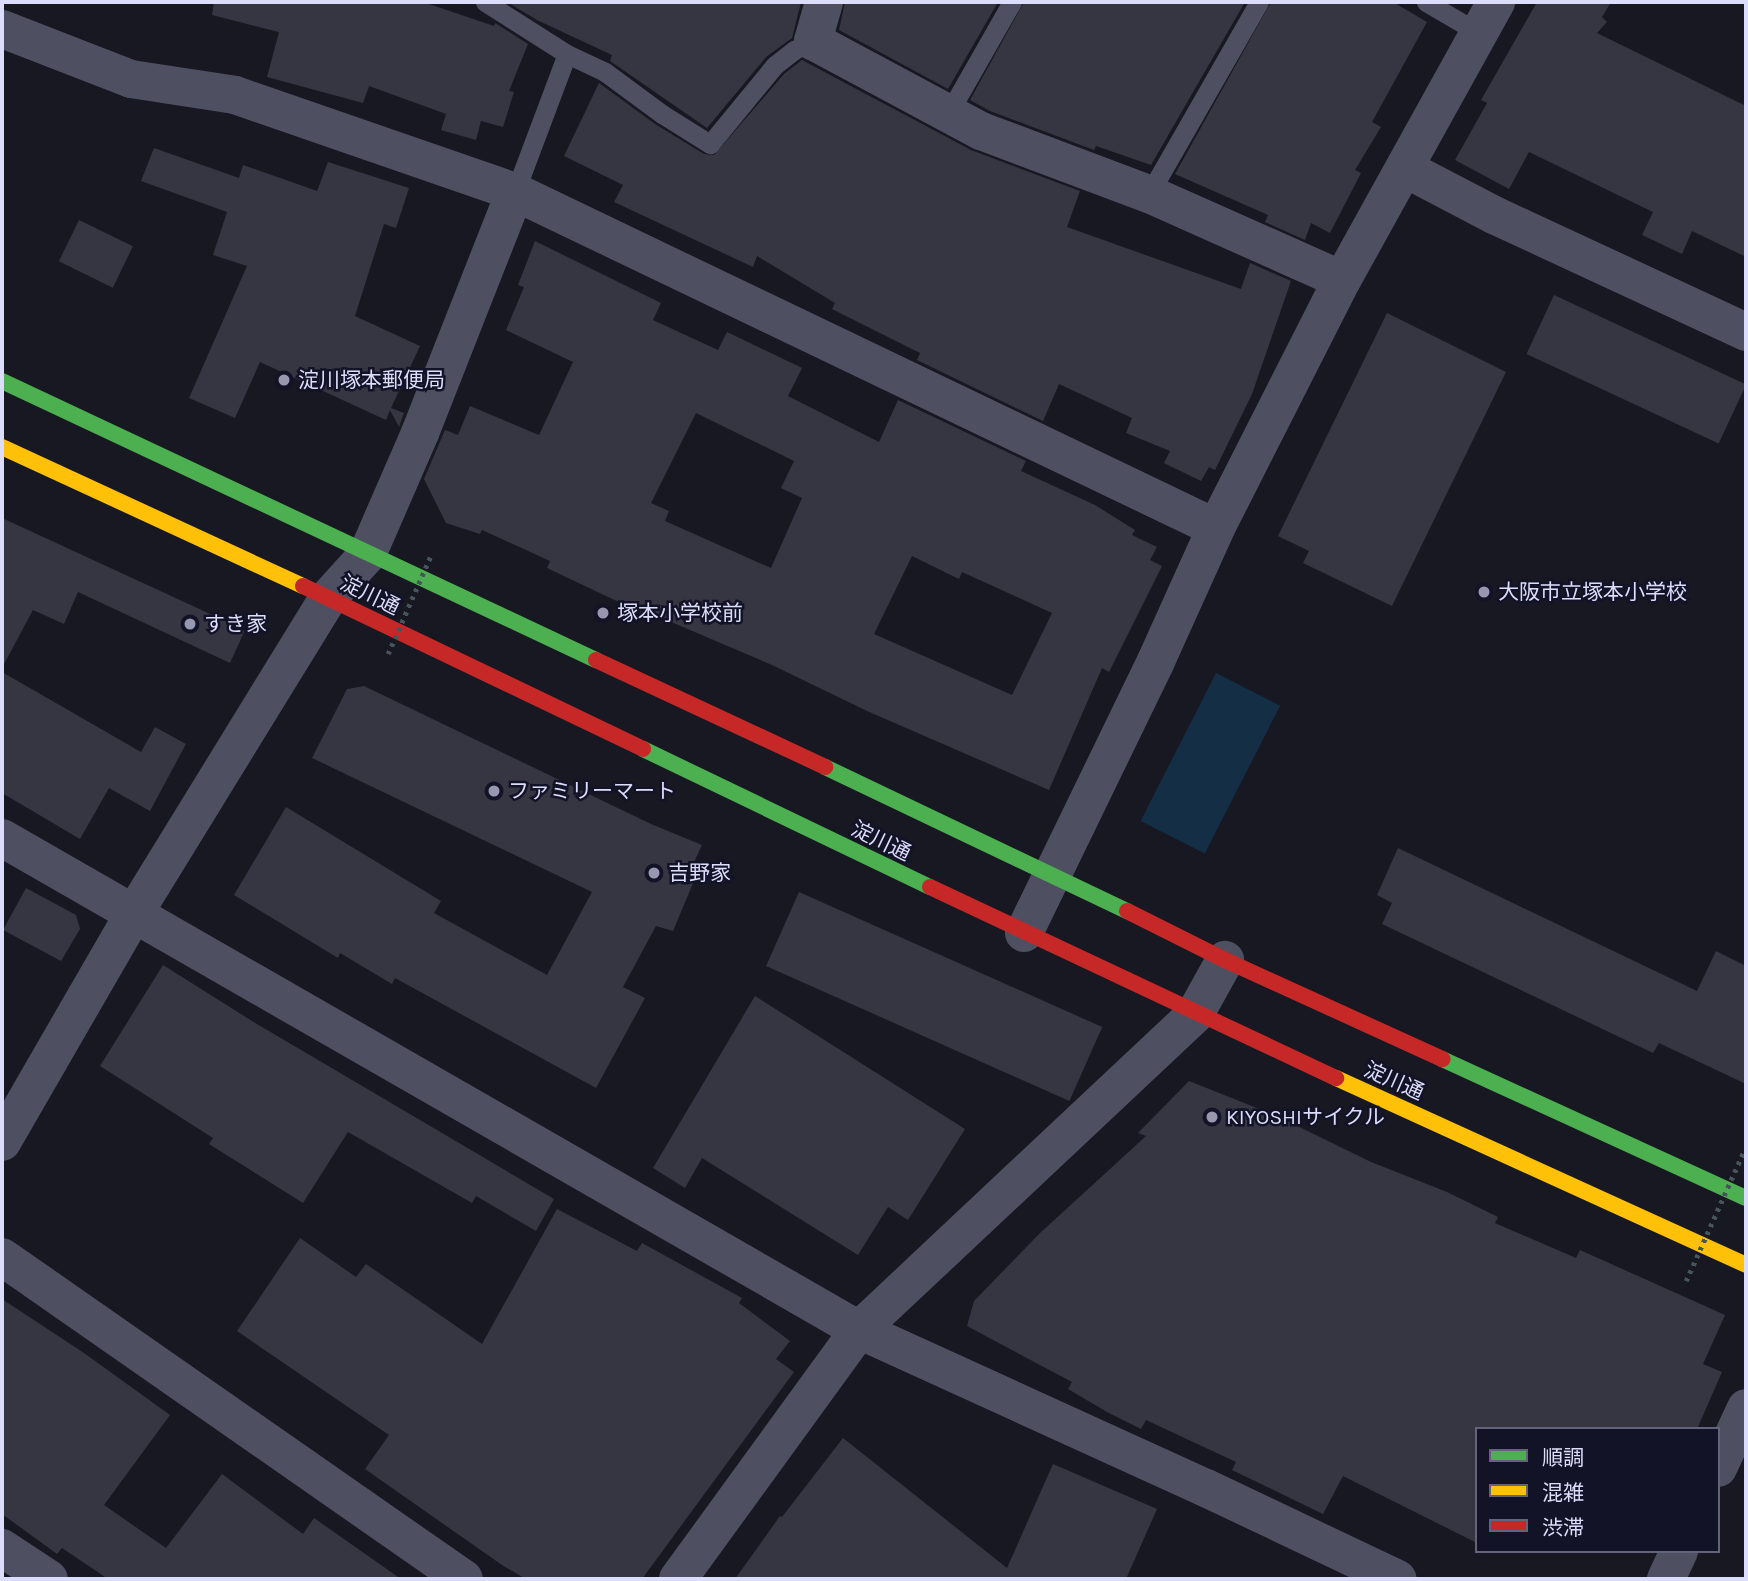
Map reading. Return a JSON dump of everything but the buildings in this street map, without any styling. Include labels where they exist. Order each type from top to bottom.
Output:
[{"type":"street","points":[[824,2],[813,41],[948,114],[981,131],[1149,194],[1342,280]]},
{"type":"street","points":[[1024,933],[1156,661],[1216,528],[1342,280],[1488,17]]},
{"type":"street","points":[[2,29],[131,79],[235,96],[515,192],[1216,528]]},
{"type":"street","points":[[1406,169],[1494,215],[1746,332]]},
{"type":"street","points":[[2,1142],[135,912],[328,598],[368,555],[420,433],[515,192]]},
{"type":"street","name":"淀川通","points":[[2,381],[1053,874],[1226,960],[1746,1198]]},
{"type":"street","name":"淀川通","points":[[2,447],[328,598],[1195,1014],[1746,1265]]},
{"type":"street","points":[[2,838],[859,1329],[1398,1579]]},
{"type":"street","points":[[678,1579],[859,1329],[1195,1014],[1226,960]]},
{"type":"street","points":[[2,1257],[464,1579]]},
{"type":"street","points":[[1720,1464],[1746,1408]]},
{"type":"street","points":[[2,1548],[49,1579]]},
{"type":"street","points":[[1666,1579],[1678,1553]]},
{"type":"lane","points":[[485,2],[567,54],[605,72],[662,114],[710,144],[775,65],[793,50],[813,41]]},
{"type":"lane","points":[[948,114],[1012,2]]},
{"type":"lane","points":[[1149,194],[1259,2]]},
{"type":"lane","points":[[1426,2],[1488,17]]},
{"type":"lane","points":[[515,192],[567,54]]},
{"type":"path","points":[[388,654],[432,553]]},
{"type":"path","points":[[1686,1281],[1743,1153]]},
{"type":"water","points":[[1216,673],[1280,706],[1205,854],[1141,821]]},
{"type":"traffic: fast","points":[[2,381],[596,660]]},
{"type":"traffic: fast","points":[[643,749],[930,887]]},
{"type":"traffic: fast","points":[[825,767],[1127,911]]},
{"type":"traffic: fast","points":[[1442,1059],[1746,1198]]},
{"type":"traffic: slow","points":[[2,447],[303,586]]},
{"type":"traffic: slow","points":[[1336,1078],[1746,1265]]},
{"type":"traffic: jam","points":[[303,586],[643,749]]},
{"type":"traffic: jam","points":[[596,660],[825,767]]},
{"type":"traffic: jam","points":[[930,887],[1336,1078]]},
{"type":"traffic: jam","points":[[1127,911],[1225,960],[1442,1059]]},
{"type":"place","name":"淀川塚本郵便局","points":[[284,380]]},
{"type":"place","name":"大阪市立塚本小学校","points":[[1484,592]]},
{"type":"place","name":"塚本小学校前","points":[[603,613]]},
{"type":"place","name":"すき家","points":[[190,624]]},
{"type":"place","name":"ファミリーマート","points":[[494,791]]},
{"type":"place","name":"吉野家","points":[[654,873]]},
{"type":"place","name":"KIYOSHIサイクル","points":[[1212,1117]]}]
